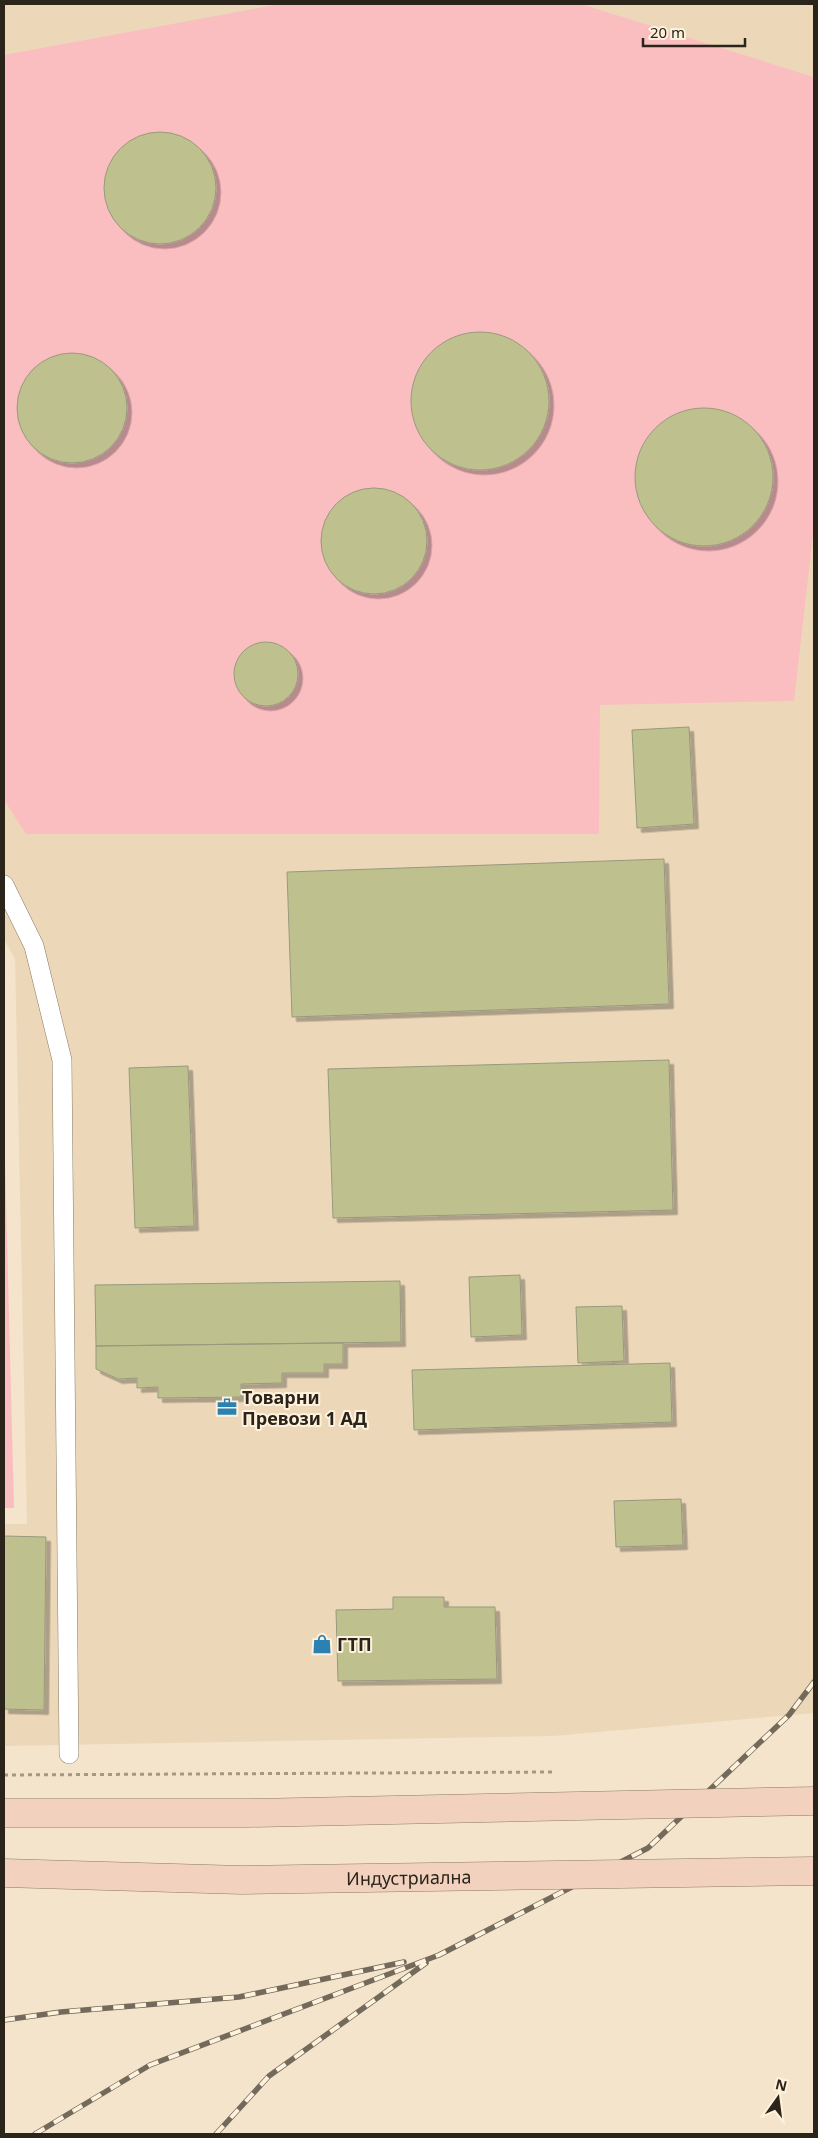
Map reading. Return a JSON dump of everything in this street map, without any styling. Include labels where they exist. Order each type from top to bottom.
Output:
[{"type":"main road","points":[[4,1813],[259,1813],[814,1801]]},
{"type":"main road","name":"Индустриална","points":[[4,1873],[242,1880],[814,1871]]},
{"type":"lane","points":[[4,885],[34,946],[62,1060],[69,1754]]},
{"type":"path","points":[[4,1776],[555,1772]]},
{"type":"shaded area","points":[[4,4],[814,4],[814,1713],[553,1736],[4,1746],[4,1524],[27,1524],[15,959],[4,939]]},
{"type":"shaded area","points":[[280,4],[581,4],[814,77],[814,526],[794,701],[600,705],[599,834],[26,834],[4,800],[4,55]]},
{"type":"shaded area","points":[[4,1121],[14,1508],[4,1508]]},
{"type":"building","points":[[160,132],[181,136],[199,149],[212,167],[216,188],[212,209],[199,227],[181,240],[160,244],[139,240],[121,227],[108,209],[104,188],[108,167],[121,149],[139,136]]},
{"type":"building","points":[[480,332],[506,337],[529,352],[544,375],[549,401],[544,427],[529,450],[506,465],[480,470],[454,465],[431,450],[416,427],[411,401],[416,375],[431,352],[454,337]]},
{"type":"building","points":[[72,353],[93,357],[111,369],[123,387],[127,408],[123,429],[111,447],[93,459],[72,463],[51,459],[33,447],[21,429],[17,408],[21,387],[33,369],[51,357]]},
{"type":"building","points":[[704,408],[730,413],[753,428],[768,451],[773,477],[768,503],[753,526],[730,541],[704,546],[678,541],[655,526],[640,503],[635,477],[640,451],[655,428],[678,413]]},
{"type":"building","points":[[374,488],[394,492],[411,504],[423,521],[427,541],[423,561],[411,578],[394,590],[374,594],[354,590],[337,578],[325,561],[321,541],[325,521],[337,504],[354,492]]},
{"type":"building","points":[[266,642],[284,648],[292,656],[298,674],[292,692],[284,700],[266,706],[248,700],[240,692],[234,674],[240,656],[248,648]]},
{"type":"building","points":[[689,727],[694,824],[637,828],[632,730]]},
{"type":"building","points":[[664,859],[669,1004],[292,1017],[287,872]]},
{"type":"building","points":[[669,1060],[673,1210],[333,1218],[328,1069]]},
{"type":"building","points":[[188,1066],[194,1226],[135,1228],[129,1068]]},
{"type":"building","points":[[520,1275],[522,1335],[471,1337],[469,1277]]},
{"type":"building","points":[[400,1281],[401,1342],[96,1346],[95,1285]]},
{"type":"building","points":[[622,1306],[624,1361],[578,1363],[576,1307]]},
{"type":"building","points":[[343,1343],[343,1364],[324,1364],[324,1373],[282,1373],[282,1383],[241,1384],[241,1397],[158,1398],[158,1387],[137,1388],[137,1378],[118,1379],[96,1369],[96,1346]]},
{"type":"building","points":[[670,1363],[672,1422],[414,1430],[412,1370]]},
{"type":"building","points":[[681,1499],[683,1545],[616,1547],[614,1501]]},
{"type":"building","points":[[4,1536],[46,1537],[44,1710],[4,1709]]},
{"type":"building","points":[[393,1597],[444,1597],[444,1607],[495,1607],[497,1679],[338,1681],[336,1610],[393,1609]]},
{"type":"railway","points":[[35,2134],[150,2065],[439,1955],[648,1848],[789,1715],[814,1682]]},
{"type":"railway","points":[[4,2020],[61,2012],[239,1997],[404,1962]]},
{"type":"railway","points":[[216,2134],[269,2076],[426,1963]]},
{"type":"place","name":"Товарни Превози 1 АД","points":[[227,1407]]},
{"type":"place","name":"ГТП","points":[[322,1644]]}]
